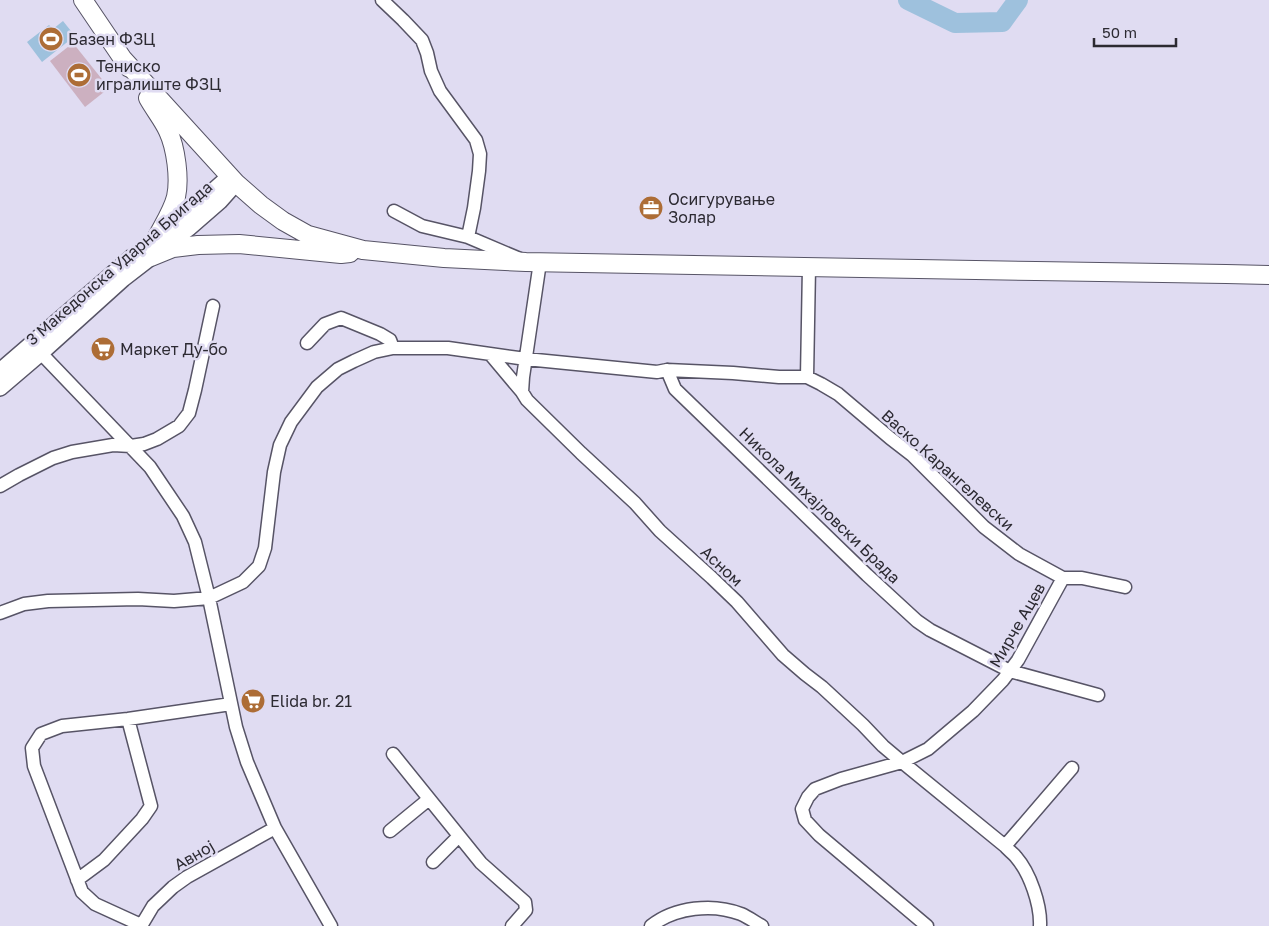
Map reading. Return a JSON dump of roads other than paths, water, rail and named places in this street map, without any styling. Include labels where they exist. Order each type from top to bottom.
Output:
[{"type":"main road","points":[[85,3],[169,132],[174,151],[178,182],[176,197],[152,250]]},
{"type":"main road","points":[[123,59],[233,180],[261,205],[308,235],[363,250],[444,258],[533,262],[1269,276]]},
{"type":"main road","points":[[152,250],[198,245],[239,244],[341,254],[363,250]]},
{"type":"street","points":[[382,0],[422,40],[428,53],[431,71],[440,91],[476,140],[480,154],[479,171],[468,237]]},
{"type":"street","name":"3 Македонска Ударна Бригада","points":[[0,388],[36,348],[123,279],[152,250],[233,180]]},
{"type":"street","points":[[394,211],[422,226],[468,237],[533,262],[522,392]]},
{"type":"street","points":[[807,377],[809,267]]},
{"type":"street","points":[[0,486],[53,458],[72,452],[113,445],[131,446],[144,444],[179,426],[189,412],[196,390],[213,306]]},
{"type":"street","points":[[306,343],[325,324],[341,318],[385,337],[390,340],[394,348]]},
{"type":"street","points":[[0,371],[36,348],[150,466],[183,516],[195,542],[210,598],[236,727],[247,762],[276,828],[325,924]]},
{"type":"street","points":[[0,613],[24,604],[48,601],[138,599],[174,601],[210,598],[243,582],[259,566],[265,548],[274,472],[280,446],[290,422],[317,387],[338,369],[374,352],[394,348],[448,348],[526,359],[657,372],[667,370]]},
{"type":"street","name":"Асном","points":[[490,354],[527,400],[635,503],[650,522],[737,602],[783,655],[822,687],[902,762]]},
{"type":"street","name":"Васко Карангелевски","points":[[667,370],[807,377],[821,384],[838,394],[912,455],[984,527],[1019,554],[1062,578]]},
{"type":"street","name":"Никола Михајловски Брада","points":[[667,370],[675,388],[867,575],[917,621],[930,630],[1010,671],[1098,695]]},
{"type":"street","name":"Мирче Ацев","points":[[927,926],[819,835],[805,820],[802,809],[808,797],[815,789],[841,779],[902,762],[928,749],[950,732],[973,712],[1004,680],[1018,660],[1062,578],[1082,578],[1124,587]]},
{"type":"street","points":[[141,926],[95,904],[82,892],[34,766],[32,748],[41,734],[62,726],[128,719],[231,704]]},
{"type":"street","points":[[77,880],[104,860],[142,819],[151,806],[128,719]]},
{"type":"street","points":[[393,754],[481,863],[525,902],[526,910],[512,926]]},
{"type":"street","points":[[902,762],[1005,846],[1017,858],[1036,896],[1041,918],[1040,926]]},
{"type":"street","points":[[1005,846],[1072,768]]},
{"type":"street","points":[[390,830],[429,799]]},
{"type":"street","name":"Авној","points":[[141,926],[153,906],[173,886],[276,828]]},
{"type":"street","points":[[433,862],[459,836]]},
{"type":"street","points":[[651,926],[673,912],[696,908],[717,908],[741,914],[762,926]]},
{"type":"water","name":"Базен ФЗЦ","points":[[63,21],[75,36],[42,62],[27,42],[49,25],[53,29]]},
{"type":"waterway","points":[[908,0],[955,23],[1002,22],[1018,0]]},
{"type":"place","name":"Базен ФЗЦ","points":[[51,39]]},
{"type":"place","name":"Тениско игралиште ФЗЦ","points":[[79,75]]},
{"type":"place","name":"Осигурување Золар","points":[[651,208]]},
{"type":"place","name":"Маркет Ду-бо","points":[[103,349]]},
{"type":"place","name":"Elida br. 21","points":[[253,701]]}]
